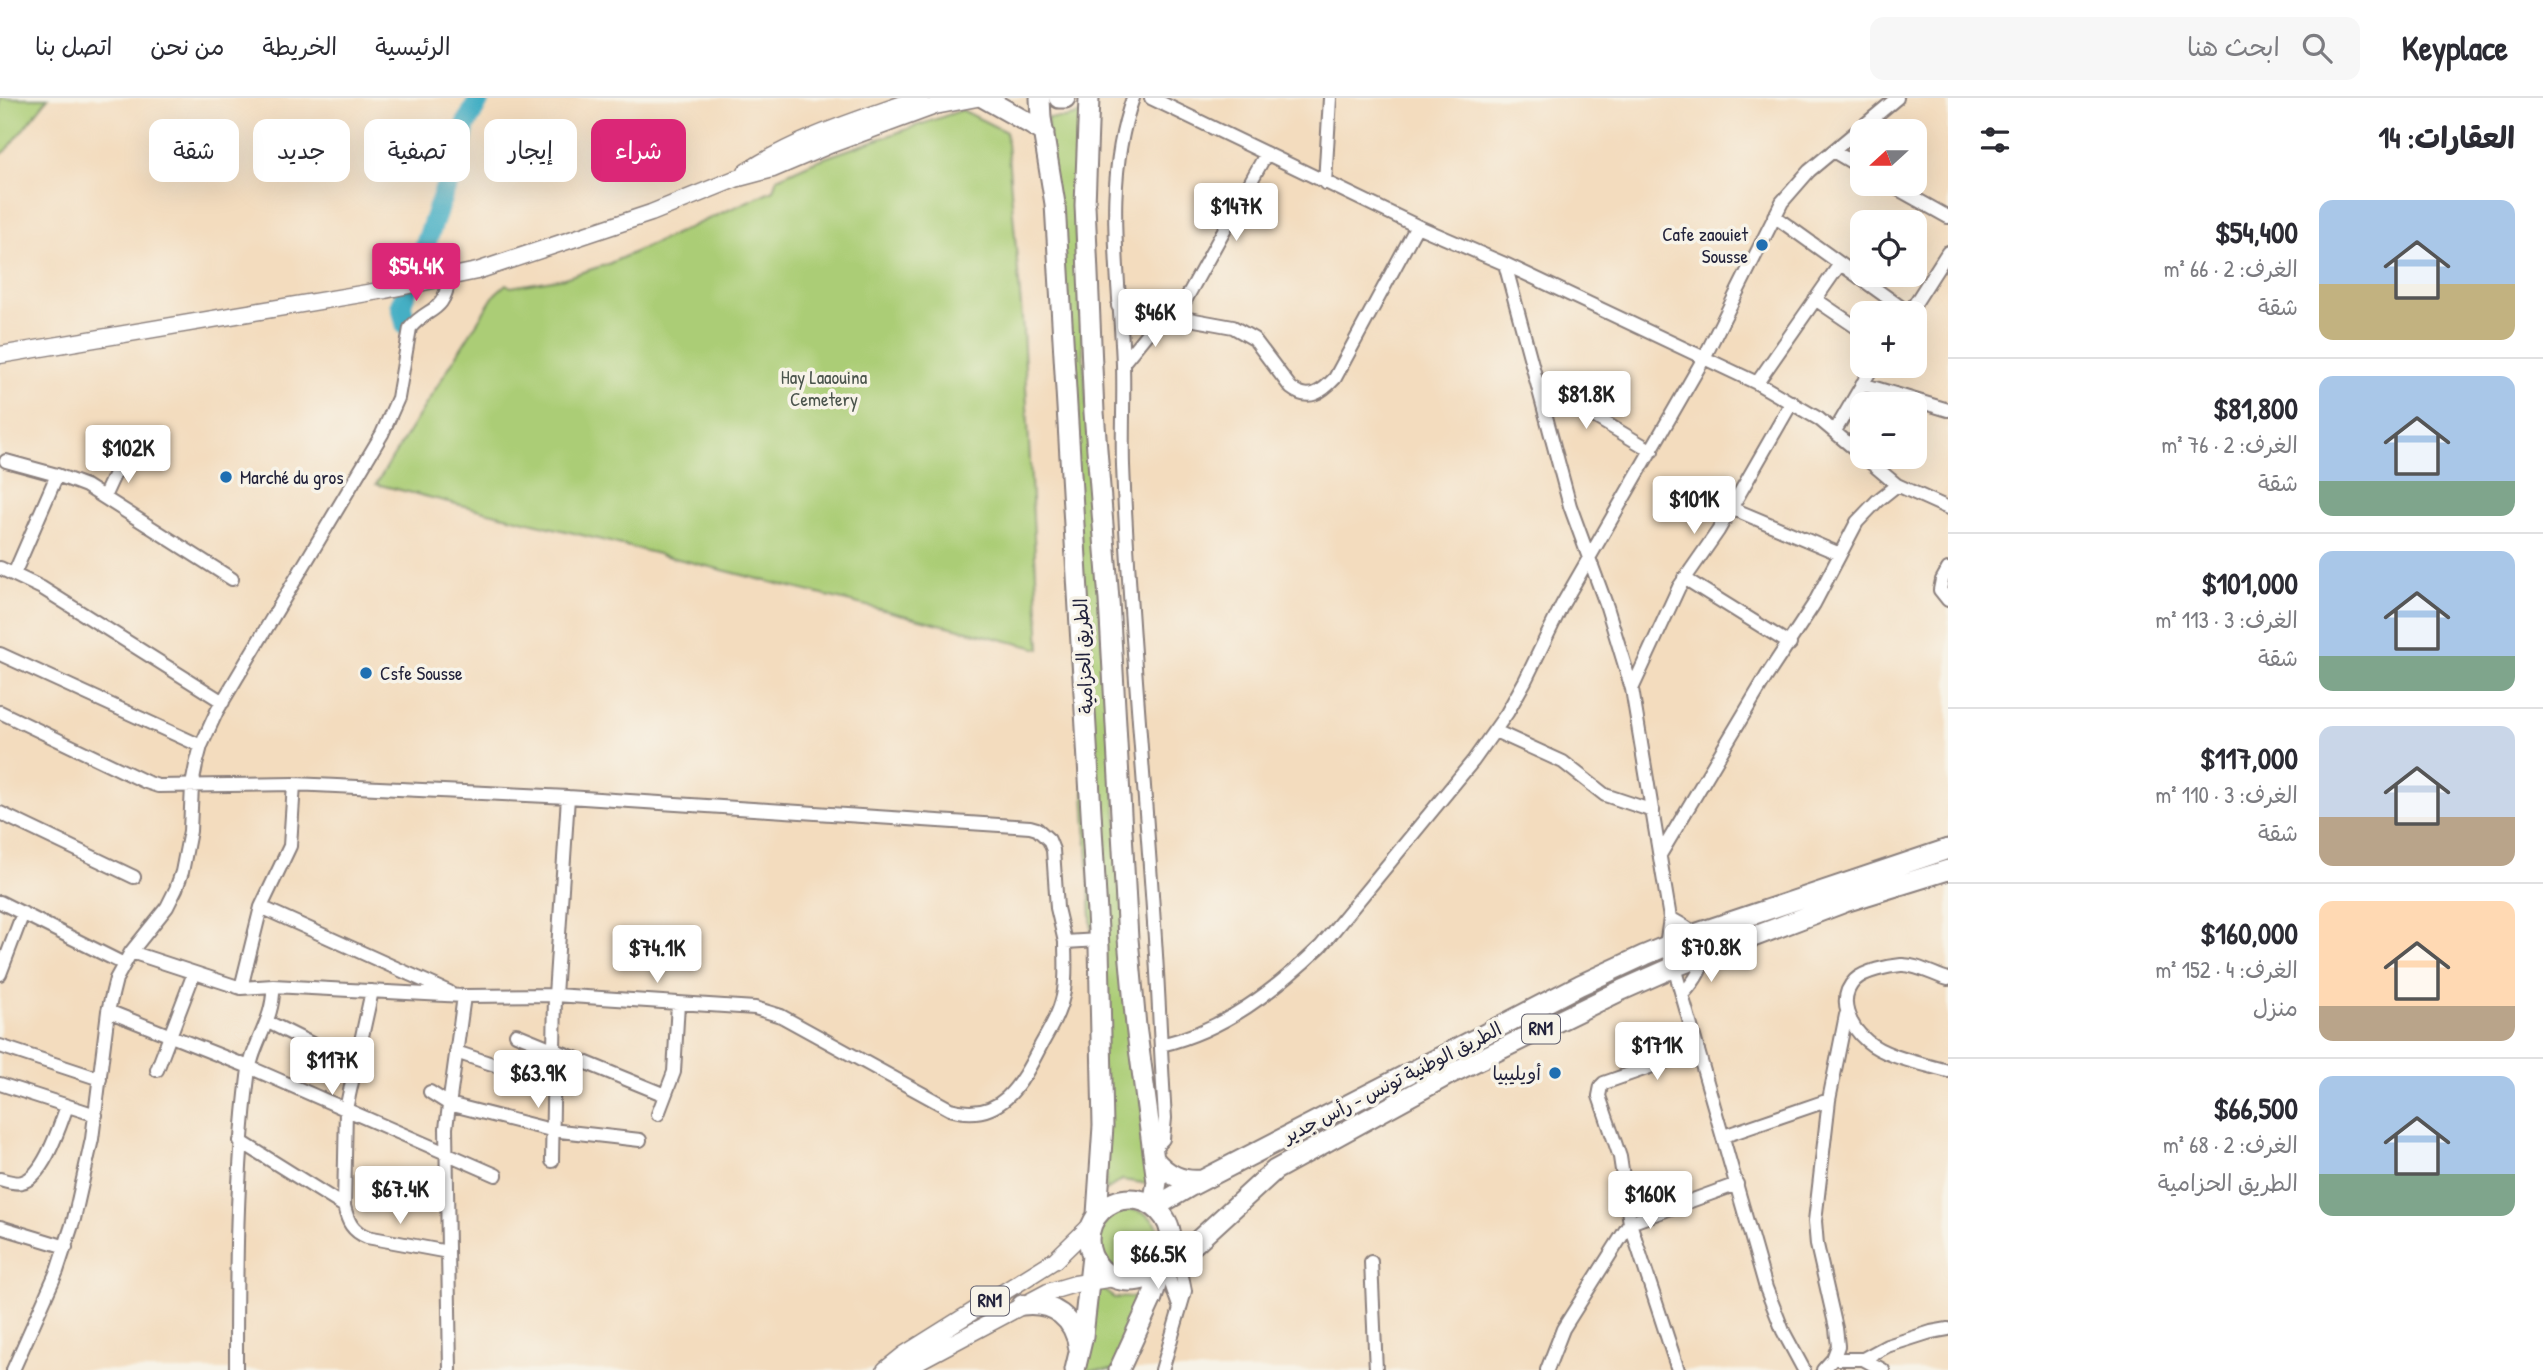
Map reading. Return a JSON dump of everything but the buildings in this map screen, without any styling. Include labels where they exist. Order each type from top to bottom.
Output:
[{"type":"highway","points":[[984,98],[1044,134]]},
{"type":"highway","name":"الطريق الحزامية","points":[[1040,98],[1055,204],[1099,940],[1103,1126],[1094,1220]]},
{"type":"highway","points":[[1059,98],[1065,98]]},
{"type":"highway","name":"الطريق الحزامية","points":[[1089,98],[1085,205],[1094,412],[1109,600],[1128,939],[1136,1026],[1157,1182],[1154,1206]]},
{"type":"highway","name":"الطريق الوطنية تونس - رأس جدير","points":[[1154,1206],[1580,985],[1666,946],[1948,849]]},
{"type":"highway","name":"الطريق الوطنية تونس - رأس جدير","points":[[1166,1260],[1192,1246],[1275,1170],[1461,1068],[1674,967],[1845,902],[1948,870]]},
{"type":"highway","points":[[1154,1154],[1167,1172],[1175,1177],[1203,1180]]},
{"type":"highway","name":"RN1","points":[[1094,1220],[1106,1206],[1117,1200],[1141,1200],[1154,1206]]},
{"type":"highway","points":[[1118,1370],[1152,1298],[1171,1243],[1168,1223],[1154,1206]]},
{"type":"highway","points":[[1075,1370],[1083,1336],[1092,1256],[1088,1236],[1094,1220]]},
{"type":"highway","points":[[1092,1256],[1104,1273],[1114,1278]]},
{"type":"highway","name":"RN1","points":[[1114,1278],[1126,1282],[1140,1280],[1152,1275],[1166,1260]]},
{"type":"highway","points":[[1022,1306],[1042,1305],[1061,1313],[1074,1329],[1079,1349]]},
{"type":"main road","points":[[735,179],[768,158],[826,131],[920,98]]},
{"type":"main road","points":[[0,355],[385,290],[477,271],[640,217],[735,179],[773,169],[935,106],[977,98]]},
{"type":"main road","name":"RN1","points":[[885,1370],[905,1353],[1055,1260],[1094,1220]]},
{"type":"main road","name":"RN1","points":[[897,1370],[1048,1292],[1089,1281],[1114,1278]]},
{"type":"street","points":[[1133,98],[1116,176],[1118,306],[1123,363],[1123,464],[1134,656],[1156,942],[1161,1045],[1164,1130],[1163,1139],[1154,1154]]},
{"type":"street","points":[[1151,98],[1325,183],[1757,383],[1792,402],[1850,444]]},
{"type":"street","points":[[1325,183],[1330,98]]},
{"type":"street","points":[[1161,1045],[1192,1037],[1221,1024],[1298,968],[1321,946],[1495,731],[1525,681],[1562,605],[1703,358],[1774,216],[1793,189],[1833,151],[1897,98]]},
{"type":"street","points":[[1833,151],[1850,161]]},
{"type":"street","points":[[1123,363],[1149,331],[1172,316],[1266,154]]},
{"type":"street","points":[[1910,196],[1948,218]]},
{"type":"street","points":[[1774,216],[1892,301]]},
{"type":"street","points":[[1118,306],[1233,327],[1254,339],[1291,388],[1298,393],[1314,395],[1335,378],[1417,226]]},
{"type":"street","points":[[1919,301],[1942,273],[1948,252]]},
{"type":"street","points":[[1504,264],[1570,506],[1590,557],[1632,689],[1670,918],[1666,946],[1724,1136],[1766,1288],[1783,1331],[1804,1370]]},
{"type":"street","points":[[1757,383],[1840,264]]},
{"type":"street","points":[[13,1370],[34,1327],[66,1247],[96,1115],[107,1011],[116,979],[128,958],[158,921],[182,872],[190,831],[192,785],[201,746],[223,702],[382,435],[398,398],[410,328],[435,310],[444,299],[445,279]]},
{"type":"street","points":[[1815,299],[1850,323]]},
{"type":"street","points":[[1835,431],[1866,378]]},
{"type":"street","points":[[1537,382],[1652,451]]},
{"type":"street","points":[[1862,384],[1948,410]]},
{"type":"street","points":[[1632,689],[1684,578],[1711,542],[1792,402]]},
{"type":"street","points":[[104,497],[121,460]]},
{"type":"street","points":[[6,461],[86,486],[232,579]]},
{"type":"street","points":[[1878,469],[1897,485],[1948,508]]},
{"type":"street","points":[[13,574],[57,475]]},
{"type":"street","points":[[1660,855],[1766,677],[1814,604],[1857,522],[1897,485]]},
{"type":"street","points":[[1731,508],[1840,554]]},
{"type":"street","points":[[0,568],[42,588],[223,702]]},
{"type":"street","points":[[1948,569],[1940,590],[1948,600]]},
{"type":"street","points":[[1684,578],[1790,644]]},
{"type":"street","points":[[0,654],[201,746]]},
{"type":"street","points":[[0,712],[158,786],[294,784],[568,797],[1037,829],[1049,840],[1053,850],[1057,908],[1065,942],[1064,993],[1058,1013],[1018,1086],[1005,1100],[986,1111],[968,1114],[950,1109],[781,1016],[755,1008],[555,995],[460,996],[273,986],[241,988],[194,973],[128,958],[0,902]]},
{"type":"street","points":[[1495,731],[1563,762],[1605,794],[1653,811]]},
{"type":"street","points":[[241,988],[261,906],[290,846],[294,784]]},
{"type":"street","points":[[552,1161],[555,995],[568,797]]},
{"type":"street","points":[[0,813],[134,877]]},
{"type":"street","points":[[261,906],[460,996]]},
{"type":"street","points":[[0,974],[23,913]]},
{"type":"street","points":[[1670,918],[1695,934],[1704,956],[1703,966],[1682,995]]},
{"type":"street","points":[[1065,942],[1099,940]]},
{"type":"street","points":[[1823,1370],[1833,1359],[1838,1346],[1817,1245],[1815,1221],[1829,1100],[1846,1015],[1848,989],[1862,975],[1901,965],[1948,979]]},
{"type":"street","points":[[157,1070],[194,973]]},
{"type":"street","points":[[236,1370],[240,1141],[249,1067],[268,1022],[274,996],[273,986]]},
{"type":"street","points":[[372,991],[346,1110],[344,1206],[347,1219],[358,1233],[448,1252]]},
{"type":"street","points":[[450,1370],[446,1128],[457,1052],[460,996]]},
{"type":"street","points":[[658,1114],[674,1072],[678,1003]]},
{"type":"street","points":[[107,1011],[249,1067],[496,1175]]},
{"type":"street","points":[[1846,1015],[1857,1032],[1873,1046],[1948,1072]]},
{"type":"street","points":[[268,1022],[356,1066]]},
{"type":"street","points":[[516,1034],[665,1095]]},
{"type":"street","points":[[0,1046],[100,1079]]},
{"type":"street","points":[[1678,1370],[1630,1223],[1620,1157],[1600,1101],[1601,1086],[1698,1050]]},
{"type":"street","points":[[457,1052],[552,1084]]},
{"type":"street","points":[[0,1084],[96,1115]]},
{"type":"street","points":[[430,1092],[449,1104],[551,1130],[640,1140]]},
{"type":"street","points":[[1724,1136],[1829,1100]]},
{"type":"street","points":[[0,1180],[26,1182],[40,1167],[67,1106]]},
{"type":"street","points":[[240,1141],[344,1206]]},
{"type":"street","points":[[1547,1370],[1563,1329],[1630,1223],[1737,1184]]},
{"type":"street","points":[[0,1227],[66,1247]]},
{"type":"street","points":[[1162,1370],[1180,1310],[1166,1260]]},
{"type":"street","points":[[1371,1262],[1376,1370]]},
{"type":"street","points":[[1833,1359],[1863,1359],[1888,1346],[1948,1329]]},
{"type":"street","points":[[1863,1359],[1883,1370]]},
{"type":"green space","points":[[0,98],[48,98],[0,155]]},
{"type":"green space","name":"Hay Laaouina Cemetery","points":[[962,110],[1006,132],[1023,330],[1040,649],[376,484],[495,294],[506,284],[511,287],[564,278],[608,264],[773,190],[777,178],[813,162]]},
{"type":"green space","points":[[1082,114],[1077,134],[1073,192],[1103,662],[1150,1184],[1122,1180],[1106,1190],[1047,118]]},
{"type":"green space","points":[[1124,1210],[1136,1210],[1152,1219],[1159,1229],[1159,1253],[1152,1263],[1136,1272],[1124,1272],[1113,1267],[1104,1258],[1099,1247],[1099,1235],[1104,1224],[1113,1215]]},
{"type":"green space","points":[[1098,1286],[1114,1298],[1151,1292],[1113,1370],[1083,1370],[1090,1346]]},
{"type":"waterway","points":[[406,325],[401,304],[422,255],[444,191],[458,166],[465,126],[480,98]]},
{"type":"place","name":"Cafe zaouiet Sousse","points":[[1762,245]]},
{"type":"place","name":"Marché du gros","points":[[226,477]]},
{"type":"place","name":"Csfe Sousse","points":[[366,673]]},
{"type":"place","name":"أويليبيا","points":[[1555,1073]]}]
